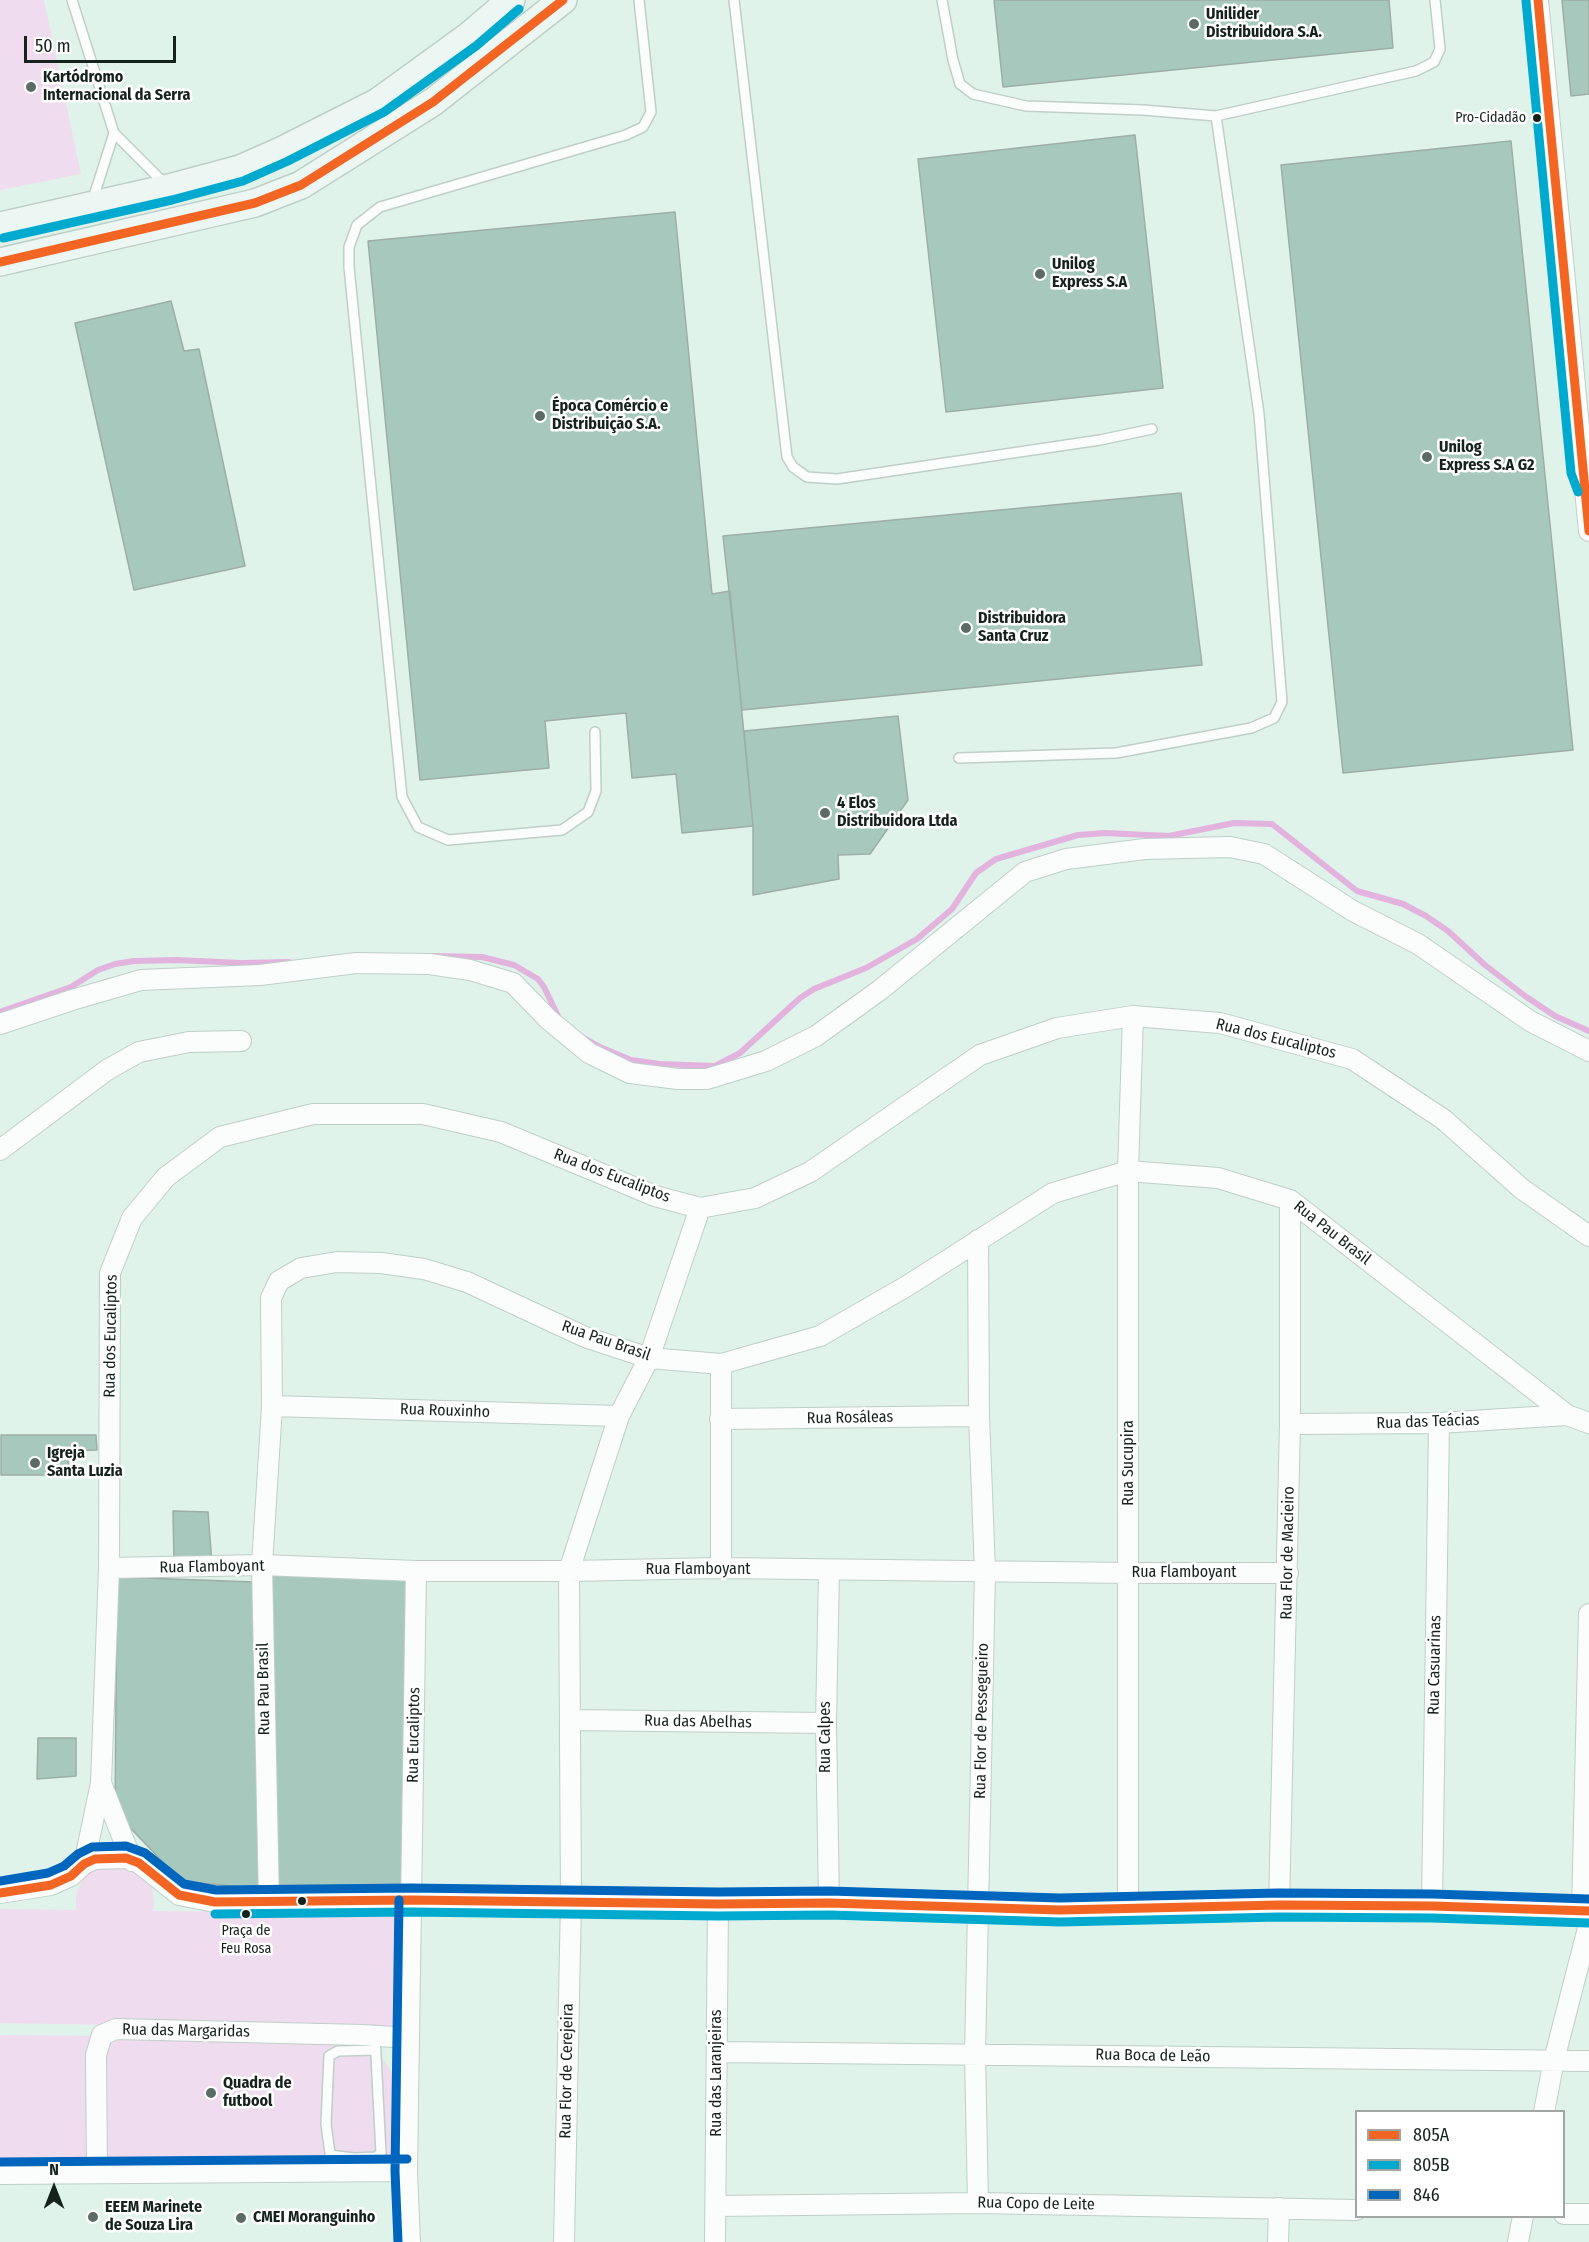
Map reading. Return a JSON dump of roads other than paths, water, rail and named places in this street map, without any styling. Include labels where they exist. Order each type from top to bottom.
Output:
[{"type":"main road","points":[[0,226],[169,188],[240,169],[283,150],[378,102],[469,36],[511,0]]},
{"type":"main road","points":[[0,262],[255,202],[301,185],[433,102],[563,0]]},
{"type":"street","points":[[1538,0],[1586,480],[1589,531]]},
{"type":"street","points":[[0,1024],[141,980],[260,975],[356,963],[429,964],[470,970],[513,983],[549,1020],[589,1053],[630,1073],[678,1079],[707,1079],[766,1061],[816,1036],[898,976],[1025,872],[1065,859],[1145,849],[1230,847],[1264,854],[1353,911],[1418,945],[1530,1021],[1589,1051]]},
{"type":"street","name":"Rua Sucupira","points":[[1128,1910],[1128,1171],[1133,1016]]},
{"type":"street","name":"Rua dos Eucaliptos","points":[[84,1864],[102,1783],[109,1568],[110,1273],[132,1218],[166,1178],[220,1137],[313,1114],[423,1114],[501,1132],[655,1196],[700,1208],[755,1198],[810,1172],[980,1055],[1057,1028],[1133,1016],[1220,1023],[1352,1059],[1443,1119],[1522,1189],[1589,1236]]},
{"type":"street","points":[[0,1150],[106,1070],[139,1052],[189,1042],[241,1041]]},
{"type":"street","name":"Rua Pau Brasil","points":[[269,1902],[262,1565],[272,1406],[271,1298],[279,1281],[302,1268],[337,1262],[381,1263],[424,1269],[467,1282],[585,1337],[649,1358],[721,1364],[819,1336],[908,1286],[1053,1193],[1128,1171],[1218,1178],[1290,1200],[1567,1415],[1589,1423]]},
{"type":"street","name":"Rua Flor de Macieiro","points":[[1280,1905],[1288,1573],[1290,1200]]},
{"type":"street","name":"Rua Flor de Cerejeira","points":[[564,2242],[571,1900],[569,1571],[619,1416],[649,1358],[700,1208]]},
{"type":"street","name":"Rua Flor de Pessegueiro","points":[[978,1240],[979,1416],[985,1571],[975,2054],[978,2203]]},
{"type":"street","points":[[721,1364],[721,1568]]},
{"type":"street","name":"Rua Rouxinho","points":[[272,1406],[619,1416]]},
{"type":"street","name":"Rua das Teácias","points":[[1290,1424],[1439,1423],[1567,1415]]},
{"type":"street","name":"Rua Rosáleas","points":[[720,1419],[979,1416]]},
{"type":"street","name":"Rua Casuarinas","points":[[1431,1906],[1439,1423]]},
{"type":"street","name":"Rua Flamboyant","points":[[109,1568],[262,1565],[416,1571],[721,1568],[1129,1574],[1288,1573]]},
{"type":"street","name":"Rua Eucaliptos","points":[[410,2242],[407,2171],[416,1571]]},
{"type":"street","name":"Rua Calpes","points":[[829,1571],[826,1723],[829,1903]]},
{"type":"street","points":[[1544,2110],[1586,1915],[1589,1614]]},
{"type":"street","name":"Rua das Abelhas","points":[[570,1720],[826,1723]]},
{"type":"street","name":"Rua dos Eucaliptos","points":[[102,1783],[132,1861]]},
{"type":"street","points":[[0,1893],[51,1885],[71,1876],[84,1864],[95,1859],[126,1858],[139,1863],[179,1894],[215,1902],[571,1900],[1128,1910],[1280,1905],[1431,1906],[1586,1915]]},
{"type":"street","name":"Rua das Laranjeiras","points":[[715,2242],[718,1904]]},
{"type":"street","name":"Rua das Margaridas","points":[[97,2172],[96,2055],[102,2035],[122,2028],[375,2043],[409,2038]]},
{"type":"street","name":"Rua Boca de Leão","points":[[717,2052],[1589,2061]]},
{"type":"street","points":[[0,2174],[331,2163],[407,2171]]},
{"type":"street","name":"Rua Copo de Leite","points":[[716,2206],[978,2203],[1355,2210]]},
{"type":"street","points":[[1278,2242],[1280,2208]]},
{"type":"street","points":[[1565,2214],[1589,2214]]},
{"type":"street","points":[[1518,2242],[1523,2218]]},
{"type":"lane","points":[[72,0],[114,133],[169,188]]},
{"type":"lane","points":[[595,732],[596,790],[588,812],[562,830],[448,840],[418,827],[402,797],[349,267],[349,247],[357,225],[380,207],[626,135],[643,127],[651,112],[639,0]]},
{"type":"lane","points":[[734,0],[787,457],[794,467],[807,477],[837,479],[1100,440],[1152,429]]},
{"type":"lane","points":[[942,0],[953,60],[960,84],[974,94],[1026,106],[1143,110],[1216,117],[1416,71],[1434,62],[1440,49],[1435,0]]},
{"type":"lane","points":[[959,758],[1116,753],[1251,728],[1274,718],[1282,702],[1259,414],[1216,117]]},
{"type":"lane","points":[[90,206],[114,133]]},
{"type":"lane","points":[[375,2043],[381,2153],[376,2157],[331,2163],[326,2124],[329,2056],[338,2051],[375,2043]]},
{"type":"waterway","points":[[584,1038],[631,1060],[660,1064],[715,1066],[740,1053],[800,998],[814,989],[866,968],[917,939],[952,909],[976,873],[996,859],[1078,835],[1105,833],[1169,836],[1234,823],[1272,824],[1357,891],[1403,904],[1426,916],[1448,931],[1485,965],[1525,996],[1555,1016],[1589,1031]]},
{"type":"waterway","points":[[434,956],[482,957],[514,965],[538,979],[561,1022]]},
{"type":"waterway","points":[[0,1012],[71,987],[98,970],[115,964],[176,960],[242,963],[289,962]]},
{"type":"place","name":"Unilider Distribuidora S.A.","points":[[1194,24]]},
{"type":"place","name":"Kartódromo Internacional da Serra","points":[[31,87]]},
{"type":"place","name":"Pro-Cidadão","points":[[1537,118]]},
{"type":"place","name":"Unilog Express S.A","points":[[1040,274]]},
{"type":"place","name":"Época Comércio e Distribuição S.A.","points":[[540,416]]},
{"type":"place","name":"Unilog Express S.A G2","points":[[1427,457]]},
{"type":"place","name":"Distribuidora Santa Cruz","points":[[966,628]]},
{"type":"place","name":"4 Elos Distribuidora Ltda","points":[[825,813]]},
{"type":"place","name":"Igreja Santa Luzia","points":[[35,1463]]},
{"type":"place","name":"Praça de Feu Rosa","points":[[246,1914]]},
{"type":"place","name":"Quadra de futbool","points":[[211,2093]]},
{"type":"place","name":"EEEM Marinete de Souza Lira","points":[[93,2217]]},
{"type":"place","name":"CMEI Moranguinho","points":[[241,2218]]}]
